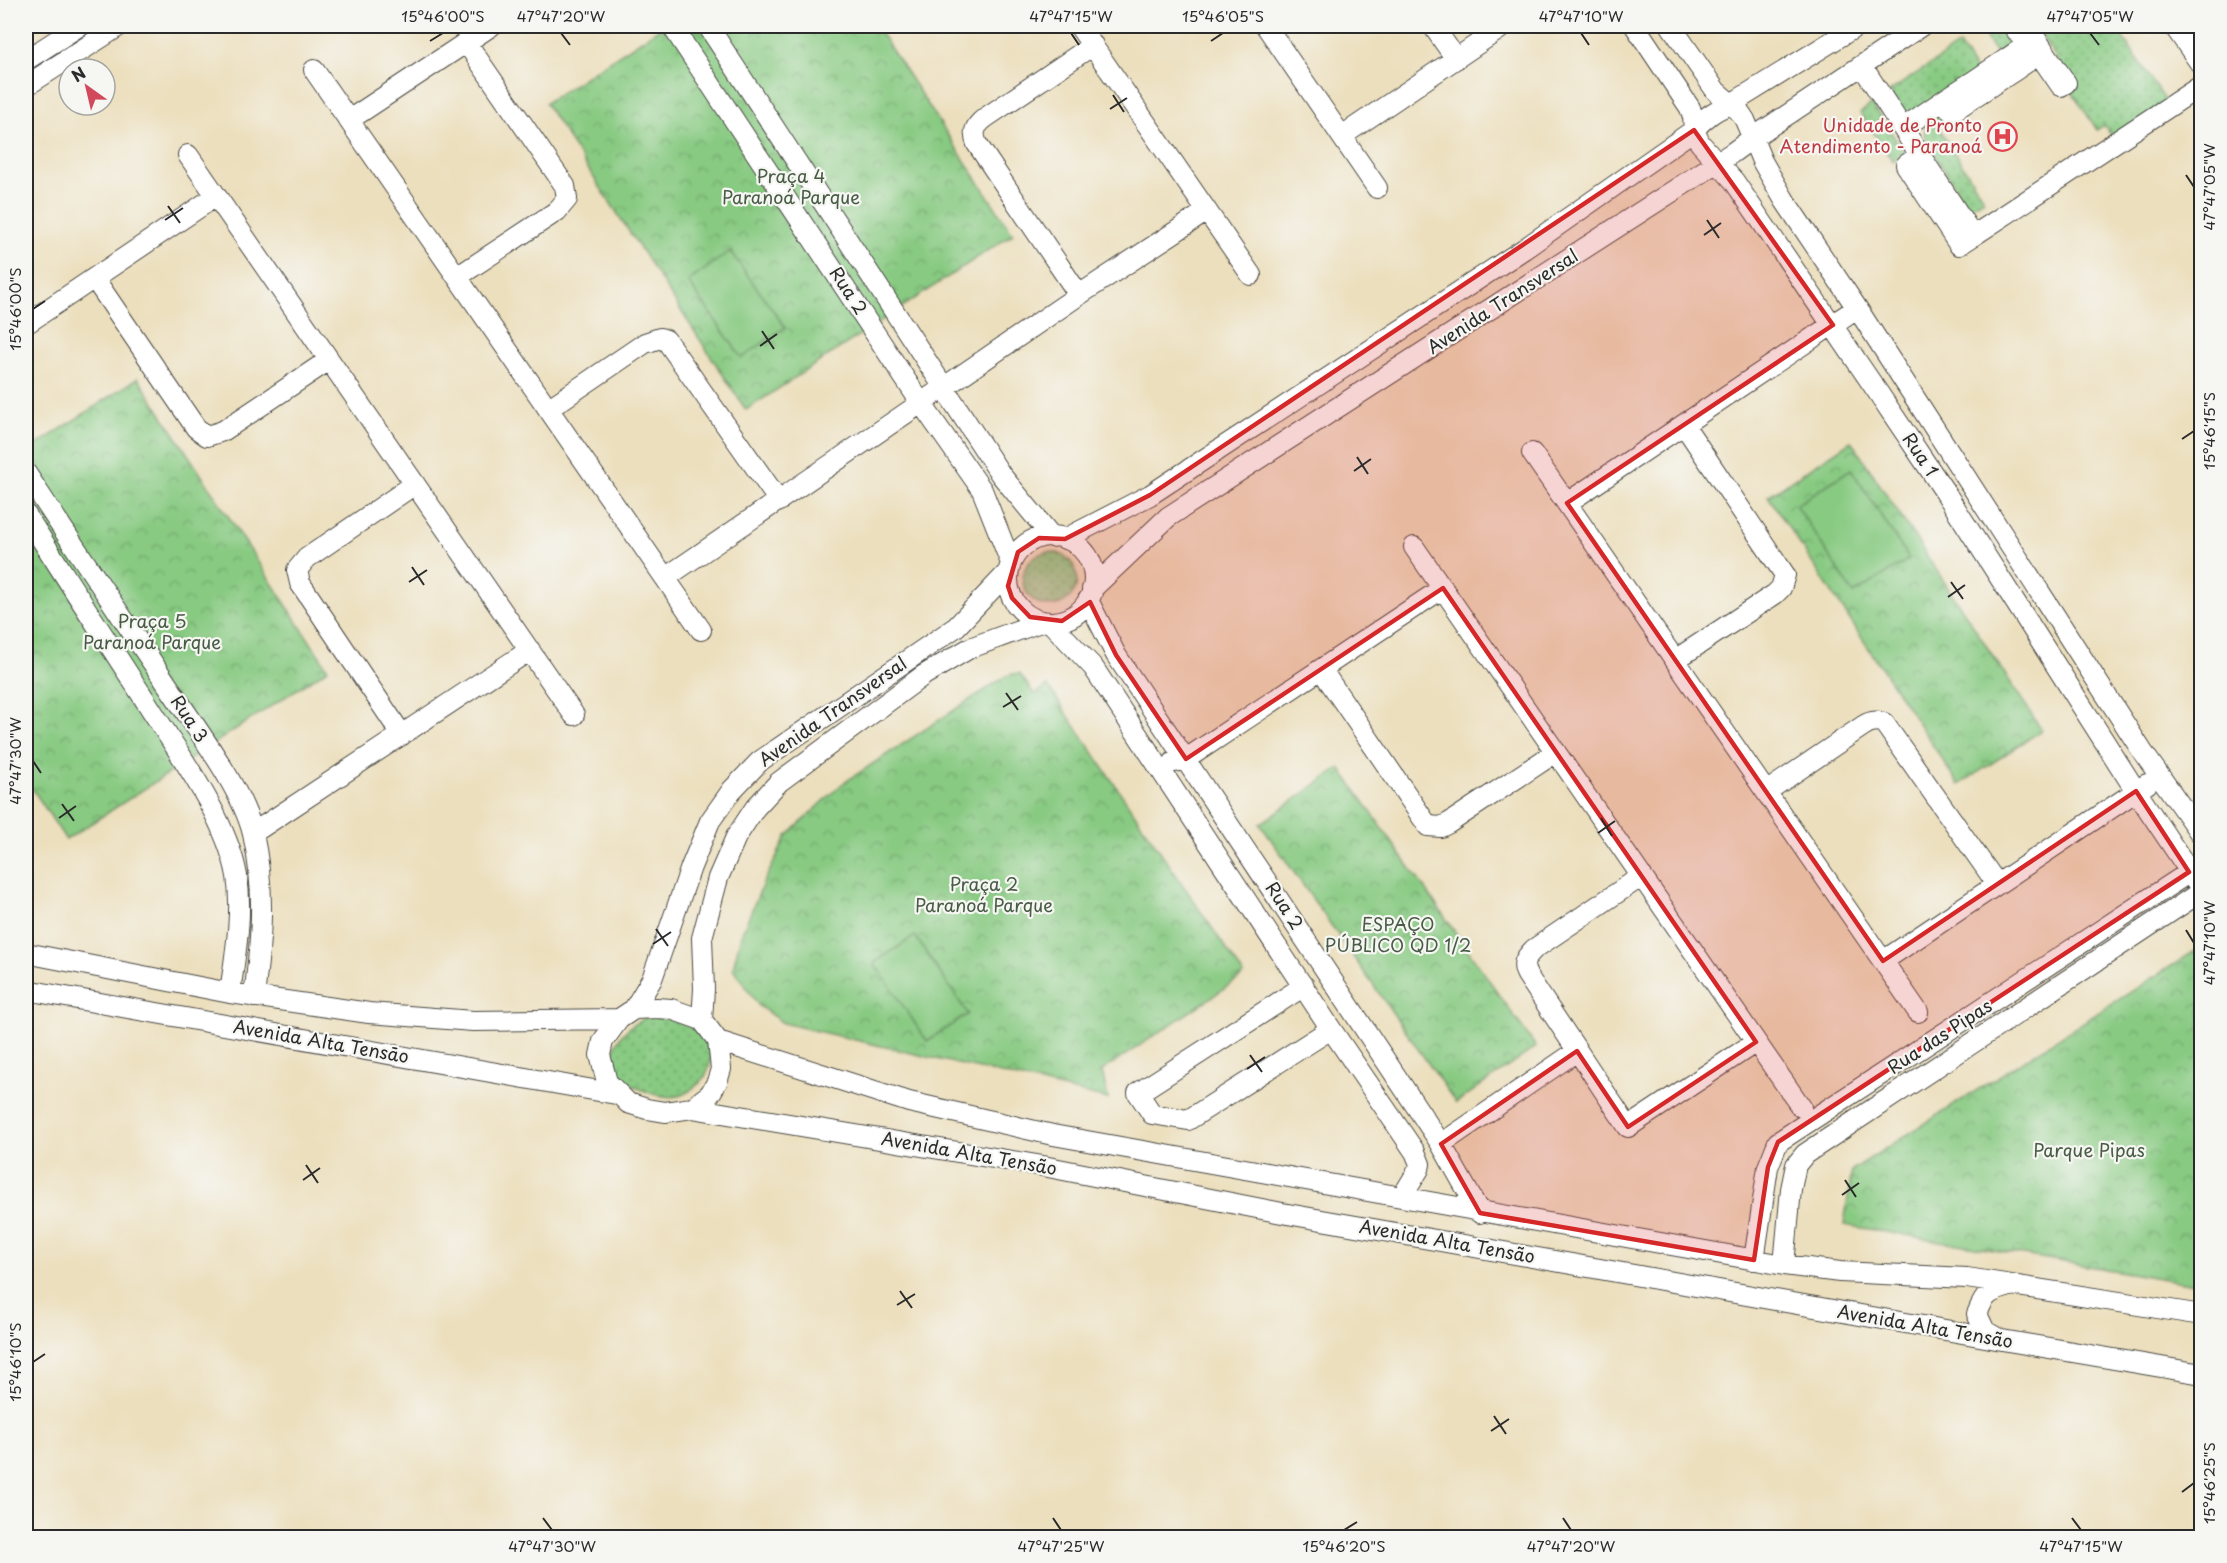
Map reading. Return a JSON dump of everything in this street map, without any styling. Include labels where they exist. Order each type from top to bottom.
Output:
[{"type":"street","points":[[26,60],[79,26]]},
{"type":"street","points":[[26,86],[119,26]]},
{"type":"street","points":[[349,120],[491,26]]},
{"type":"street","name":"Rua 2","points":[[672,26],[921,403],[982,490],[1010,568]]},
{"type":"street","name":"Rua 2","points":[[708,26],[1001,475],[1059,538]]},
{"type":"street","points":[[1079,26],[1251,275]]},
{"type":"street","points":[[1266,26],[1377,188]]},
{"type":"street","points":[[1433,26],[1456,59]]},
{"type":"street","points":[[1342,136],[1504,26]]},
{"type":"street","name":"Rua 1","points":[[1635,26],[1690,108],[1694,130],[1700,143],[1734,181],[1946,492],[2136,791],[2195,868],[2202,891]]},
{"type":"street","name":"Rua 1","points":[[1671,26],[1716,91],[1745,120],[1754,136],[1762,161],[1785,201],[1857,308],[2159,775],[2202,836]]},
{"type":"street","name":"Avenida Transversal","points":[[626,1014],[652,979],[691,867],[710,821],[732,790],[760,761],[956,627],[1010,568],[1018,552],[1028,543],[1039,538],[1059,538],[1150,495],[1524,249],[1694,130],[1714,111],[1731,104],[1857,26]]},
{"type":"street","name":"Avenida Transversal","points":[[702,1020],[704,990],[702,938],[718,878],[736,837],[755,808],[779,782],[924,675],[970,648],[1046,622],[1062,621],[1072,616],[1090,594],[1168,517],[1717,163],[1754,136],[1922,26]]},
{"type":"street","points":[[2013,26],[2027,45]]},
{"type":"street","points":[[2174,26],[2202,66]]},
{"type":"street","points":[[1903,128],[1944,100],[1952,112],[1976,88],[2013,63],[2039,54],[2061,86],[2066,83],[2036,39],[2027,45],[2013,63]]},
{"type":"street","points":[[457,277],[557,211],[567,199],[565,186],[466,42]]},
{"type":"street","points":[[1079,295],[974,137],[975,130],[985,118],[1093,45]]},
{"type":"street","points":[[1862,66],[1920,155],[1906,165],[1959,245],[2202,85]]},
{"type":"street","points":[[314,70],[700,630]]},
{"type":"street","points":[[188,155],[574,715]]},
{"type":"street","points":[[26,324],[216,196]]},
{"type":"street","points":[[665,578],[1207,210]]},
{"type":"street","points":[[94,278],[196,428],[207,436],[223,431],[329,360]]},
{"type":"street","points":[[1567,503],[1857,308]]},
{"type":"street","points":[[548,409],[645,343],[660,338],[666,340],[779,501]]},
{"type":"street","points":[[1675,660],[1775,594],[1781,588],[1785,575],[1684,425]]},
{"type":"street","points":[[1532,453],[1918,1012]]},
{"type":"street","name":"Rua 3","points":[[26,473],[242,802],[253,834],[261,884],[263,915],[254,997]]},
{"type":"street","points":[[402,735],[300,583],[297,570],[308,558],[415,484]]},
{"type":"street","name":"Rua 3","points":[[26,515],[169,738],[228,841],[239,897],[239,919],[230,993]]},
{"type":"street","points":[[1059,538],[1076,544],[1085,553],[1091,564],[1093,576],[1090,594]]},
{"type":"street","points":[[1414,547],[1801,1107]]},
{"type":"street","points":[[1010,568],[1010,592],[1020,609],[1030,617],[1046,622]]},
{"type":"street","points":[[1158,766],[1186,759],[1443,588]]},
{"type":"street","name":"Rua 2","points":[[1090,594],[1116,655],[1441,1144],[1480,1213]]},
{"type":"street","name":"Rua 2","points":[[1046,622],[1092,667],[1418,1158],[1419,1169],[1402,1197]]},
{"type":"street","points":[[253,834],[530,650]]},
{"type":"street","points":[[1321,669],[1428,826],[1434,828],[1449,823],[1556,752]]},
{"type":"street","points":[[1766,792],[1863,726],[1878,720],[1884,723],[1997,884]]},
{"type":"street","points":[[1883,961],[2159,775]]},
{"type":"street","name":"Rua das Pipas","points":[[1754,1260],[1768,1167],[1778,1142],[2195,868]]},
{"type":"street","points":[[1642,876],[1534,949],[1524,962],[1523,968],[1628,1126],[1756,1042]]},
{"type":"street","name":"Rua das Pipas","points":[[1784,1265],[1791,1189],[1796,1165],[1805,1154],[2202,891]]},
{"type":"street","name":"Avenida Alta Tensāo","points":[[26,953],[230,993],[369,1013],[473,1021],[626,1014]]},
{"type":"street","points":[[1304,986],[1138,1093],[1152,1114],[1188,1120],[1331,1029]]},
{"type":"street","name":"Avenida Alta Tensāo","points":[[26,990],[616,1094]]},
{"type":"street","points":[[664,1008],[702,1020],[718,1041],[721,1069],[710,1094],[692,1108],[665,1112],[628,1103],[616,1094],[607,1082],[600,1055],[603,1041],[626,1014],[664,1008]]},
{"type":"street","name":"Avenida Alta Tensão","points":[[718,1041],[909,1102],[1053,1135],[1480,1213],[1784,1265],[1840,1272],[1967,1278],[2202,1315]]},
{"type":"street","points":[[1441,1144],[1578,1051]]},
{"type":"street","name":"Avenida Alta Tensão","points":[[692,1108],[1043,1166],[1282,1213],[2202,1374]]},
{"type":"street","points":[[2002,1340],[1985,1331],[1977,1314],[1984,1296],[1994,1290],[2015,1285]]},
{"type":"highlighted area","points":[[1694,130],[1833,325],[1567,503],[1883,961],[2136,791],[2189,872],[1778,1142],[1768,1167],[1754,1260],[1480,1213],[1441,1144],[1577,1051],[1628,1127],[1756,1042],[1443,588],[1186,759],[1116,655],[1090,602],[1062,621],[1030,617],[1012,598],[1008,586],[1018,552],[1039,538],[1065,539],[1150,495]]},
{"type":"green space","name":"Praça 4 Paranoá Parque","points":[[663,26],[876,26],[1013,234],[746,410],[545,103]]},
{"type":"green space","points":[[1989,26],[1997,26],[2012,47],[1998,56],[1981,31]]},
{"type":"green space","points":[[2019,26],[2115,26],[2167,103],[2113,138],[2104,125],[2097,130],[2071,90],[2075,87],[2040,34],[2029,41]]},
{"type":"green space","points":[[1959,45],[1976,72],[1910,115],[1903,115],[1889,92]]},
{"type":"green space","points":[[1872,104],[1905,153],[1893,161],[1860,113]]},
{"type":"green space","points":[[1944,112],[1949,120],[1938,127],[1984,199],[1969,208],[1926,142],[1924,131],[1926,127]]},
{"type":"green space","points":[[730,251],[785,327],[742,358],[688,282]]},
{"type":"green space","name":"Praça 5 Paranoá Parque","points":[[138,378],[328,669],[66,840],[26,779],[26,452]]},
{"type":"green space","points":[[1851,441],[2042,730],[1959,785],[1768,496]]},
{"type":"green space","points":[[1851,469],[1909,559],[1854,594],[1796,505]]},
{"type":"green space","points":[[1045,552],[1055,552],[1065,556],[1073,564],[1077,579],[1073,594],[1065,602],[1055,606],[1045,606],[1035,602],[1027,594],[1023,584],[1023,574],[1027,564],[1035,556]]},
{"type":"green space","name":"Praça 2 Paranoá Parque","points":[[1020,674],[1034,694],[1048,686],[1244,975],[1102,1071],[1108,1099],[783,1023],[759,1006],[733,968],[741,935],[787,836],[842,784],[1006,676]]},
{"type":"green space","name":"ESPAÇO PÚBLICO QD 1/2","points":[[1340,768],[1536,1047],[1456,1103],[1260,824]]},
{"type":"green space","points":[[915,936],[968,1014],[927,1041],[874,963]]},
{"type":"green space","name":"Parque Pipas","points":[[2201,947],[2201,1285],[1844,1225],[1852,1170]]},
{"type":"green space","points":[[651,1016],[685,1024],[702,1036],[707,1043],[710,1051],[709,1067],[700,1082],[688,1092],[670,1097],[650,1093],[634,1086],[622,1077],[616,1066],[614,1055],[616,1044],[635,1024]]},
{"type":"place","name":"Unidade de Pronto Atendimento - Paranoá","points":[[2003,136]]}]
